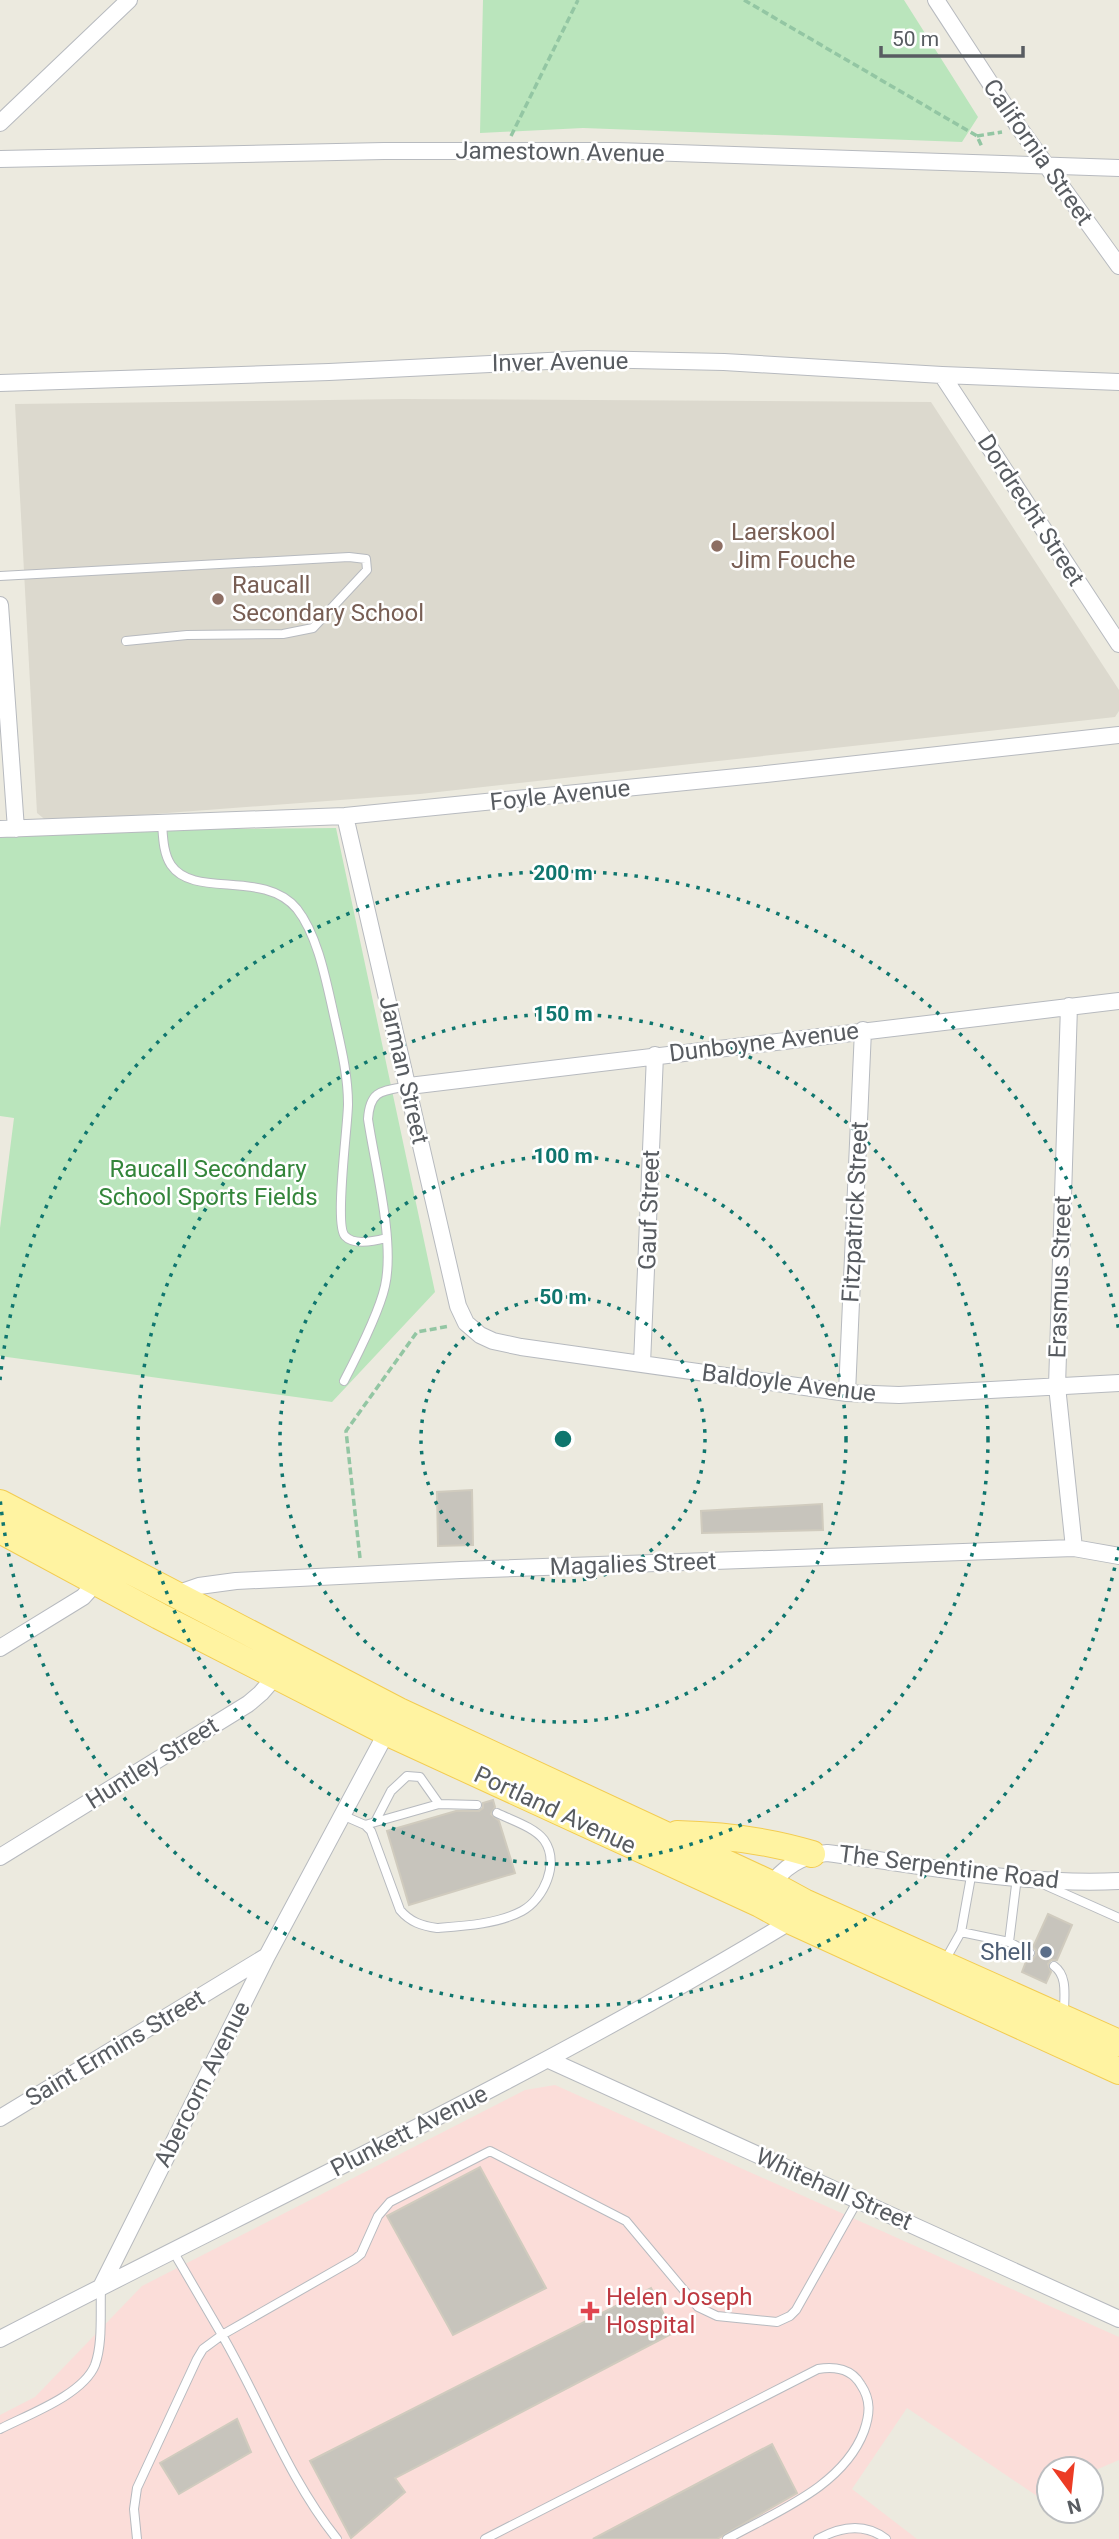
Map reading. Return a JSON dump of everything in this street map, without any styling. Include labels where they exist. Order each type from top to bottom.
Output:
[{"type":"main road","name":"Portland Avenue","points":[[0,1503],[103,1571],[393,1721],[766,1894]]},
{"type":"main road","name":"Portland Avenue","points":[[0,1532],[103,1571]]},
{"type":"main road","name":"Portland Avenue","points":[[393,1721],[662,1833],[797,1912],[1119,2071]]},
{"type":"main road","points":[[662,1833],[757,1841],[812,1854]]},
{"type":"main road","name":"Portland Avenue","points":[[797,1912],[943,1964],[1119,2043]]},
{"type":"street","points":[[0,123],[129,0]]},
{"type":"street","name":"California Street","points":[[936,0],[1045,166],[1119,266]]},
{"type":"street","name":"Jamestown Avenue","points":[[0,159],[617,151],[1119,168]]},
{"type":"street","name":"Inver Avenue","points":[[0,383],[329,372],[588,359],[724,362],[1119,382]]},
{"type":"street","name":"Dordrecht Street","points":[[942,375],[1119,644]]},
{"type":"street","points":[[0,605],[8,829]]},
{"type":"street","name":"Foyle Avenue","points":[[8,829],[345,816],[1119,735]]},
{"type":"street","name":"Jarman Street","points":[[345,816],[409,1086],[446,1262],[458,1306],[466,1323]]},
{"type":"street","name":"Dunboyne Avenue","points":[[409,1086],[1119,1000]]},
{"type":"street","name":"Erasmus Street","points":[[1069,1006],[1057,1386],[1074,1548]]},
{"type":"street","name":"Fitzpatrick Street","points":[[846,1393],[863,1030]]},
{"type":"street","name":"Gauf Street","points":[[642,1364],[654,1055]]},
{"type":"street","name":"Baldoyle Avenue","points":[[466,1323],[480,1335],[507,1345],[846,1393],[899,1395],[1119,1383]]},
{"type":"street","name":"Magalies Street","points":[[166,1605],[214,1583],[461,1570],[1074,1548],[1119,1556]]},
{"type":"street","points":[[0,1648],[83,1597],[103,1571]]},
{"type":"street","name":"Huntley Street","points":[[0,1857],[248,1704],[284,1664]]},
{"type":"street","name":"Abercorn Avenue","points":[[101,2287],[267,1956],[393,1721]]},
{"type":"street","name":"The Serpentine Road","points":[[766,1894],[795,1863],[812,1854],[827,1853],[1024,1878],[1088,1883],[1119,1881]]},
{"type":"street","name":"Plunkett Avenue","points":[[0,2339],[549,2060],[797,1912]]},
{"type":"street","name":"Saint Ermins Street","points":[[0,2118],[267,1956]]},
{"type":"street","name":"Whitehall Street","points":[[549,2060],[1119,2319]]},
{"type":"lane","points":[[0,576],[349,557],[366,559],[367,570],[313,628],[283,634],[187,635],[127,641]]},
{"type":"lane","points":[[162,823],[166,853],[171,866],[182,875],[200,882],[260,888],[277,893],[298,910],[323,968],[345,1062],[348,1102],[341,1196],[342,1233],[355,1241],[386,1238]]},
{"type":"lane","points":[[344,1381],[385,1288],[386,1238],[368,1119],[369,1104],[381,1092],[409,1086]]},
{"type":"lane","points":[[375,1822],[391,1791],[407,1776],[420,1777],[439,1804]]},
{"type":"lane","points":[[365,1825],[439,1804],[477,1805]]},
{"type":"lane","points":[[342,1815],[365,1825],[371,1831],[400,1910],[412,1922],[427,1927],[451,1927],[510,1916],[524,1910],[536,1900],[545,1887],[550,1864],[549,1851],[544,1841],[537,1833],[497,1813]]},
{"type":"lane","points":[[943,1964],[961,1932],[972,1871]]},
{"type":"lane","points":[[1009,1942],[1024,1878],[1119,1918]]},
{"type":"lane","points":[[961,1932],[1009,1942],[1030,1953]]},
{"type":"lane","points":[[1054,1966],[1060,1970],[1063,1977],[1063,2018]]},
{"type":"lane","points":[[137,2539],[134,2509],[137,2488],[203,2349],[222,2335],[355,2259],[361,2254],[378,2216],[390,2202],[490,2151],[626,2221],[698,2307],[717,2316],[748,2320],[784,2320],[796,2310],[858,2200]]},
{"type":"lane","points":[[173,2251],[222,2335],[290,2466],[320,2518],[337,2539]]},
{"type":"lane","name":"Abercorn Avenue","points":[[0,2429],[61,2398],[88,2378],[98,2350],[101,2287]]},
{"type":"lane","points":[[485,2539],[818,2369],[832,2367],[847,2372],[858,2380],[867,2394],[869,2410],[860,2441],[848,2462],[834,2477],[727,2539]]},
{"type":"lane","points":[[818,2539],[844,2528],[855,2527],[879,2534],[886,2539]]},
{"type":"path","points":[[503,151],[578,0]]},
{"type":"path","points":[[744,0],[977,136],[991,164]]},
{"type":"path","points":[[977,136],[1020,129]]},
{"type":"path","points":[[362,1576],[346,1431],[418,1332],[466,1323]]},
{"type":"shaded area","points":[[403,399],[931,402],[1119,690],[1119,711],[1115,717],[420,794],[48,822],[37,813],[15,404]]},
{"type":"shaded area","name":"Helen Joseph Hospital","points":[[555,2085],[1119,2337],[1119,2460],[1105,2466],[1105,2455],[1035,2455],[1035,2495],[907,2408],[852,2489],[917,2539],[0,2539],[0,2415],[35,2397],[142,2286],[525,2090]]},
{"type":"green space","points":[[483,0],[904,0],[978,117],[962,142],[583,128],[480,133]]},
{"type":"green space","name":"Raucall Secondary School Sports Fields","points":[[336,828],[435,1292],[332,1402],[0,1356],[0,1228],[14,1118],[0,1116],[0,831]]},
{"type":"building","points":[[472,1490],[473,1545],[438,1546],[437,1492]]},
{"type":"building","points":[[822,1504],[823,1530],[702,1533],[701,1511]]},
{"type":"building","points":[[493,1800],[495,1807],[491,1814],[499,1821],[515,1873],[409,1905],[387,1831],[456,1811],[479,1811],[483,1808],[483,1803]]},
{"type":"building","points":[[1048,1914],[1072,1925],[1057,1960],[1051,1960],[1048,1964],[1051,1972],[1046,1983],[1022,1972],[1027,1959],[1033,1959],[1036,1955],[1033,1947]]},
{"type":"building","points":[[480,2167],[546,2288],[453,2335],[387,2216]]},
{"type":"building","points":[[651,2288],[673,2333],[395,2478],[405,2492],[351,2538],[310,2461]]},
{"type":"building","points":[[237,2419],[251,2452],[179,2494],[160,2463]]},
{"type":"building","points":[[772,2444],[797,2493],[717,2539],[593,2539]]},
{"type":"place","name":"Laerskool Jim Fouche","points":[[717,546]]},
{"type":"place","name":"Raucall Secondary School","points":[[218,599]]},
{"type":"place","name":"Shell","points":[[1046,1952]]},
{"type":"place","name":"Helen Joseph Hospital","points":[[590,2311]]}]
